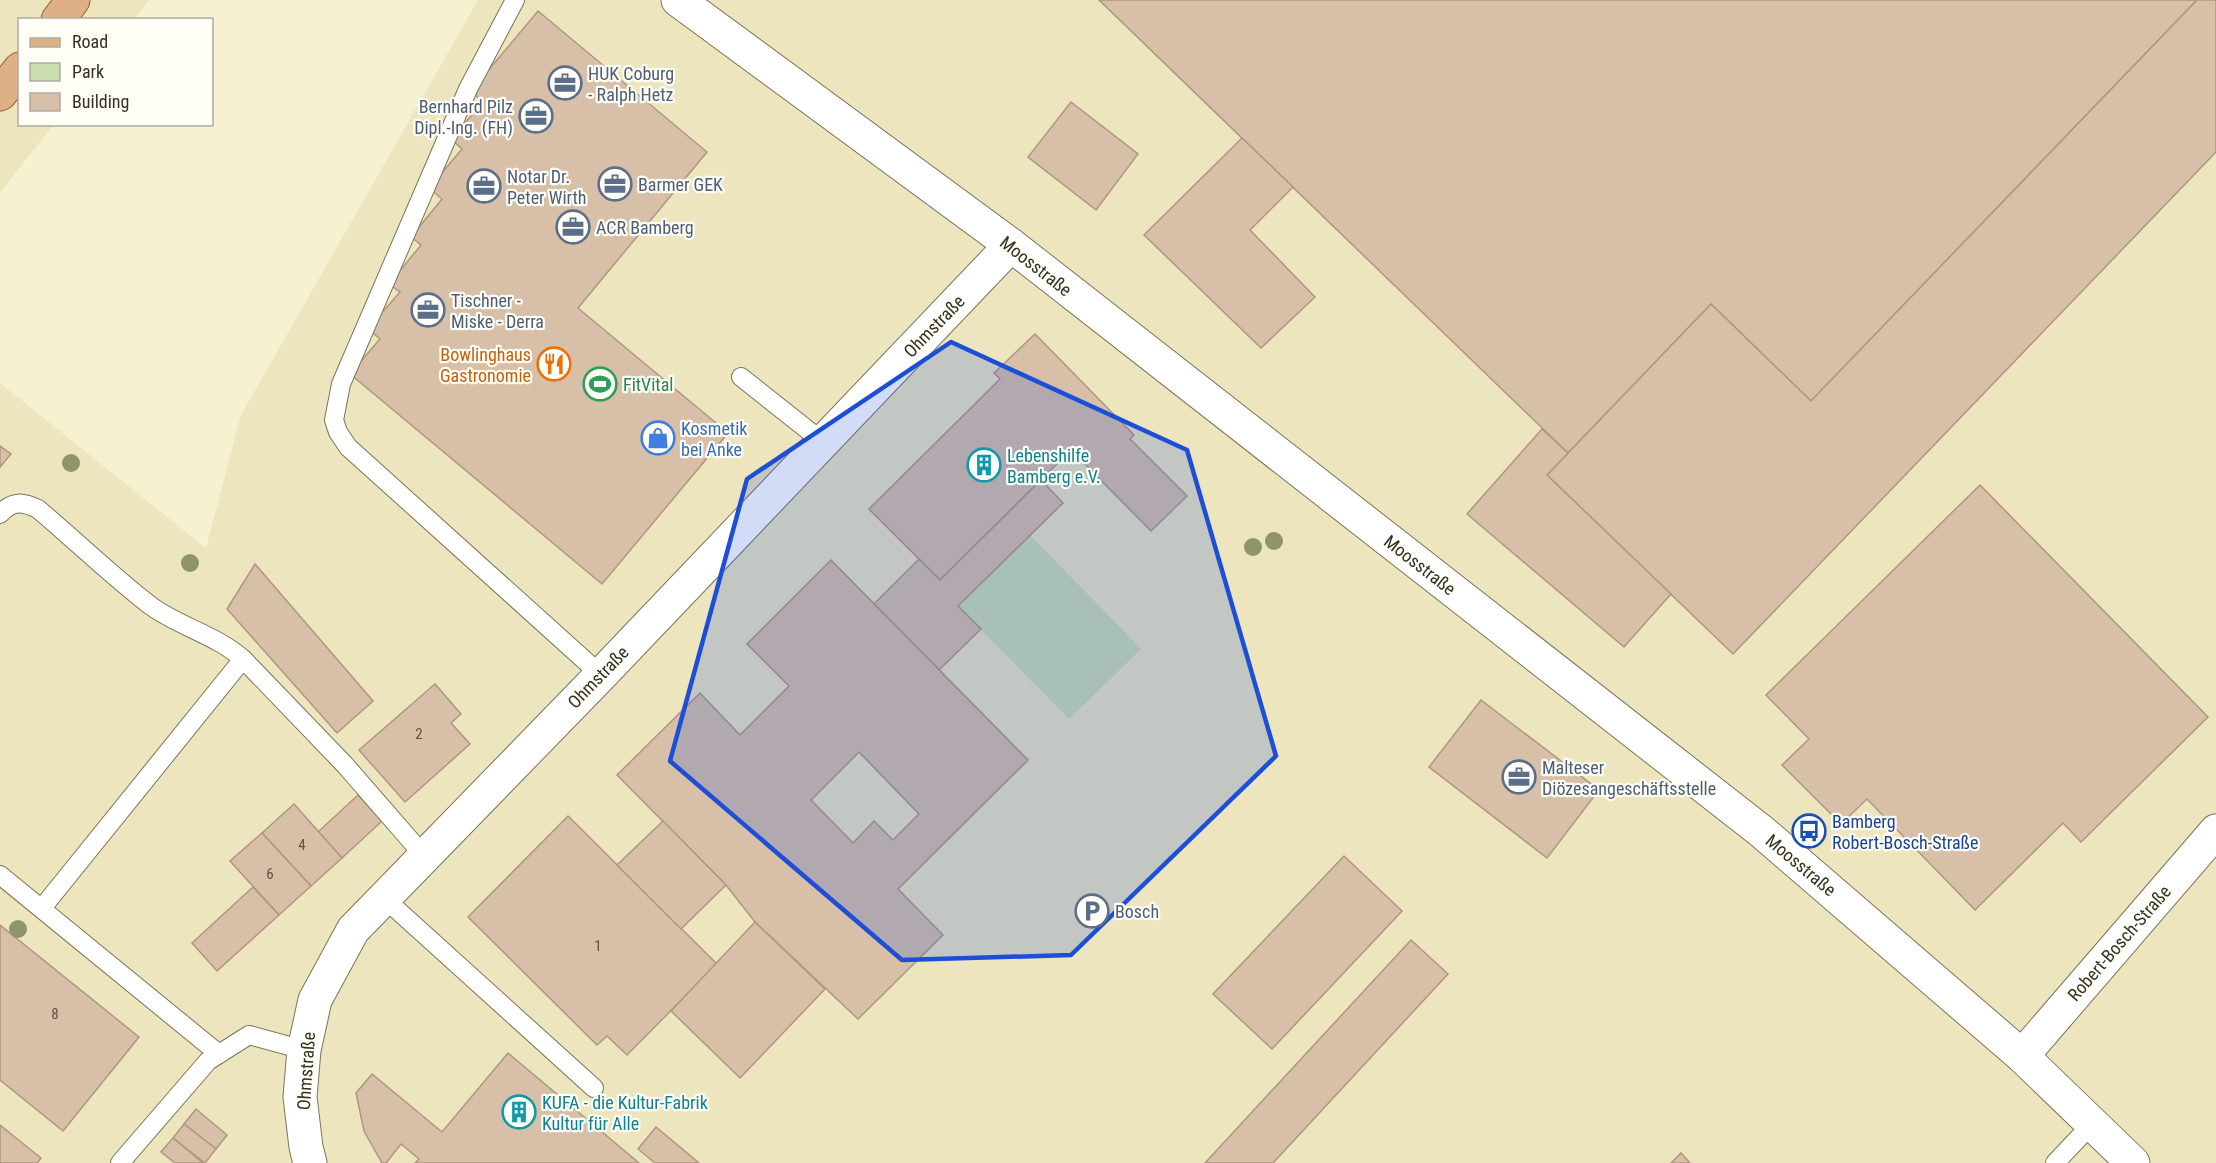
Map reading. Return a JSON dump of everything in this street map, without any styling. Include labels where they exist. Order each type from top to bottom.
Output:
[{"type":"main road","points":[[60,18],[73,0]]},
{"type":"main road","points":[[0,94],[18,72]]},
{"type":"street","name":"Moosstraße","points":[[678,0],[1011,245],[1761,831],[2022,1056],[2133,1163]]},
{"type":"street","name":"Ohmstraße","points":[[310,1163],[300,1097],[304,1050],[315,1000],[353,930],[601,675],[1011,245]]},
{"type":"street","name":"Robert-Bosch-Straße","points":[[2022,1056],[2216,831]]},
{"type":"lane","points":[[515,0],[468,89],[413,214],[341,384],[334,420],[338,432],[348,447],[601,675]]},
{"type":"lane","points":[[741,377],[823,442]]},
{"type":"lane","points":[[0,514],[18,502],[39,509],[152,606],[188,628],[227,645],[345,765],[425,857]]},
{"type":"lane","points":[[42,908],[52,885],[243,659]]},
{"type":"lane","points":[[0,875],[219,1053]]},
{"type":"lane","points":[[52,885],[69,930]]},
{"type":"lane","points":[[384,898],[594,1088]]},
{"type":"lane","points":[[120,1163],[208,1061],[219,1053],[249,1035],[304,1050]]},
{"type":"lane","points":[[2055,1163],[2092,1124]]},
{"type":"highlighted area","points":[[951,342],[1187,450],[1276,756],[1071,955],[902,960],[670,761],[747,479]]},
{"type":"shaded area","points":[[0,0],[149,0],[135,18],[18,18],[18,126],[52,126],[0,193]]},
{"type":"shaded area","points":[[478,0],[2216,0],[2216,1163],[0,1163],[0,383],[206,548],[241,415]]},
{"type":"green space","points":[[1030,535],[1141,649],[1069,719],[958,606]]},
{"type":"building","points":[[1099,0],[2197,0],[1811,401],[1711,304],[1568,453]]},
{"type":"building","points":[[2197,0],[2216,0],[2216,152],[1733,654],[1547,475],[1711,304],[1811,401]]},
{"type":"building","points":[[538,11],[707,152],[578,308],[728,433],[602,584],[350,374],[380,339],[368,329],[400,292],[389,284],[421,245],[411,237],[442,199],[429,188],[462,149],[451,139],[483,102],[471,91]]},
{"type":"building","points":[[1071,102],[1138,154],[1096,210],[1028,157]]},
{"type":"building","points":[[1242,138],[1293,187],[1250,230],[1315,297],[1261,348],[1144,235]]},
{"type":"building","name":"Lebenshilfe Bamberg e.V.","points":[[1035,334],[1134,435],[1130,439],[1187,496],[1151,531],[1071,450],[940,580],[869,509],[1000,379],[994,373]]},
{"type":"building","points":[[1542,429],[1568,453],[1547,475],[1671,594],[1624,647],[1467,514]]},
{"type":"building","points":[[0,446],[11,454],[0,467]]},
{"type":"building","points":[[1041,480],[1063,503],[958,606],[981,629],[939,670],[874,604],[919,559],[940,580]]},
{"type":"building","points":[[1980,485],[2208,717],[2081,842],[2063,823],[1975,910],[1867,799],[1841,824],[1782,765],[1809,739],[1766,695]]},
{"type":"building","points":[[831,560],[1028,760],[898,889],[943,935],[858,1019],[755,922],[726,885],[617,775],[700,693],[740,735],[789,686],[747,644]],"holes":[[[859,752],[919,814],[893,840],[874,821],[853,843],[811,800]]]},
{"type":"building","points":[[255,564],[373,701],[337,733],[227,609]]},
{"type":"building","points":[[435,684],[461,714],[451,723],[470,744],[405,802],[359,750]]},
{"type":"building","points":[[1481,700],[1599,790],[1547,858],[1429,767]]},
{"type":"building","points":[[358,795],[382,821],[342,858],[318,832]]},
{"type":"building","points":[[294,804],[342,858],[311,886],[262,833]]},
{"type":"building","points":[[568,816],[717,964],[627,1055],[607,1036],[597,1045],[468,917]]},
{"type":"building","points":[[663,821],[726,885],[681,929],[617,865]]},
{"type":"building","points":[[262,833],[311,886],[279,915],[230,861]]},
{"type":"building","points":[[1344,856],[1402,911],[1272,1049],[1213,994]]},
{"type":"building","points":[[253,887],[279,915],[217,971],[192,943]]},
{"type":"building","points":[[755,922],[825,989],[740,1078],[671,1011]]},
{"type":"building","points":[[0,925],[139,1037],[63,1131],[0,1080]]},
{"type":"building","points":[[1411,940],[1448,974],[1273,1163],[1205,1163]]},
{"type":"building","name":"KUFA - die Kultur-Fabrik Kultur für Alle","points":[[508,1053],[639,1163],[415,1163],[419,1159],[401,1144],[386,1163],[382,1163],[364,1131],[356,1093],[372,1074],[442,1132]]},
{"type":"building","points":[[196,1109],[227,1135],[216,1149],[184,1124]]},
{"type":"building","points":[[184,1124],[216,1149],[205,1163],[173,1138]]},
{"type":"building","points":[[0,1125],[41,1158],[37,1163],[0,1163]]},
{"type":"building","name":"KUFA - die Kultur-Fabrik Kultur für Alle","points":[[656,1127],[699,1163],[655,1163],[638,1149]]},
{"type":"building","points":[[173,1138],[203,1163],[175,1163],[161,1152]]},
{"type":"building","points":[[1681,1153],[1690,1163],[1671,1163]]},
{"type":"place","name":"HUK Coburg - Ralph Hetz","points":[[565,83]]},
{"type":"place","name":"Bernhard Pilz Dipl.-Ing. (FH)","points":[[536,116]]},
{"type":"place","name":"Barmer GEK","points":[[615,184]]},
{"type":"place","name":"Notar Dr. Peter Wirth","points":[[484,186]]},
{"type":"place","name":"ACR Bamberg","points":[[573,227]]},
{"type":"place","name":"Tischner - Miske - Derra","points":[[428,310]]},
{"type":"place","name":"Bowlinghaus Gastronomie","points":[[554,364]]},
{"type":"place","name":"FitVital","points":[[600,384]]},
{"type":"place","name":"Kosmetik bei Anke","points":[[658,438]]},
{"type":"place","name":"Lebenshilfe Bamberg e.V.","points":[[984,465]]},
{"type":"place","name":"Malteser Diözesangeschäftsstelle","points":[[1519,777]]},
{"type":"place","name":"Bamberg Robert-Bosch-Straße","points":[[1809,831]]},
{"type":"place","name":"Bosch","points":[[1092,911]]},
{"type":"place","name":"KUFA - die Kultur-Fabrik Kultur für Alle","points":[[519,1112]]}]
